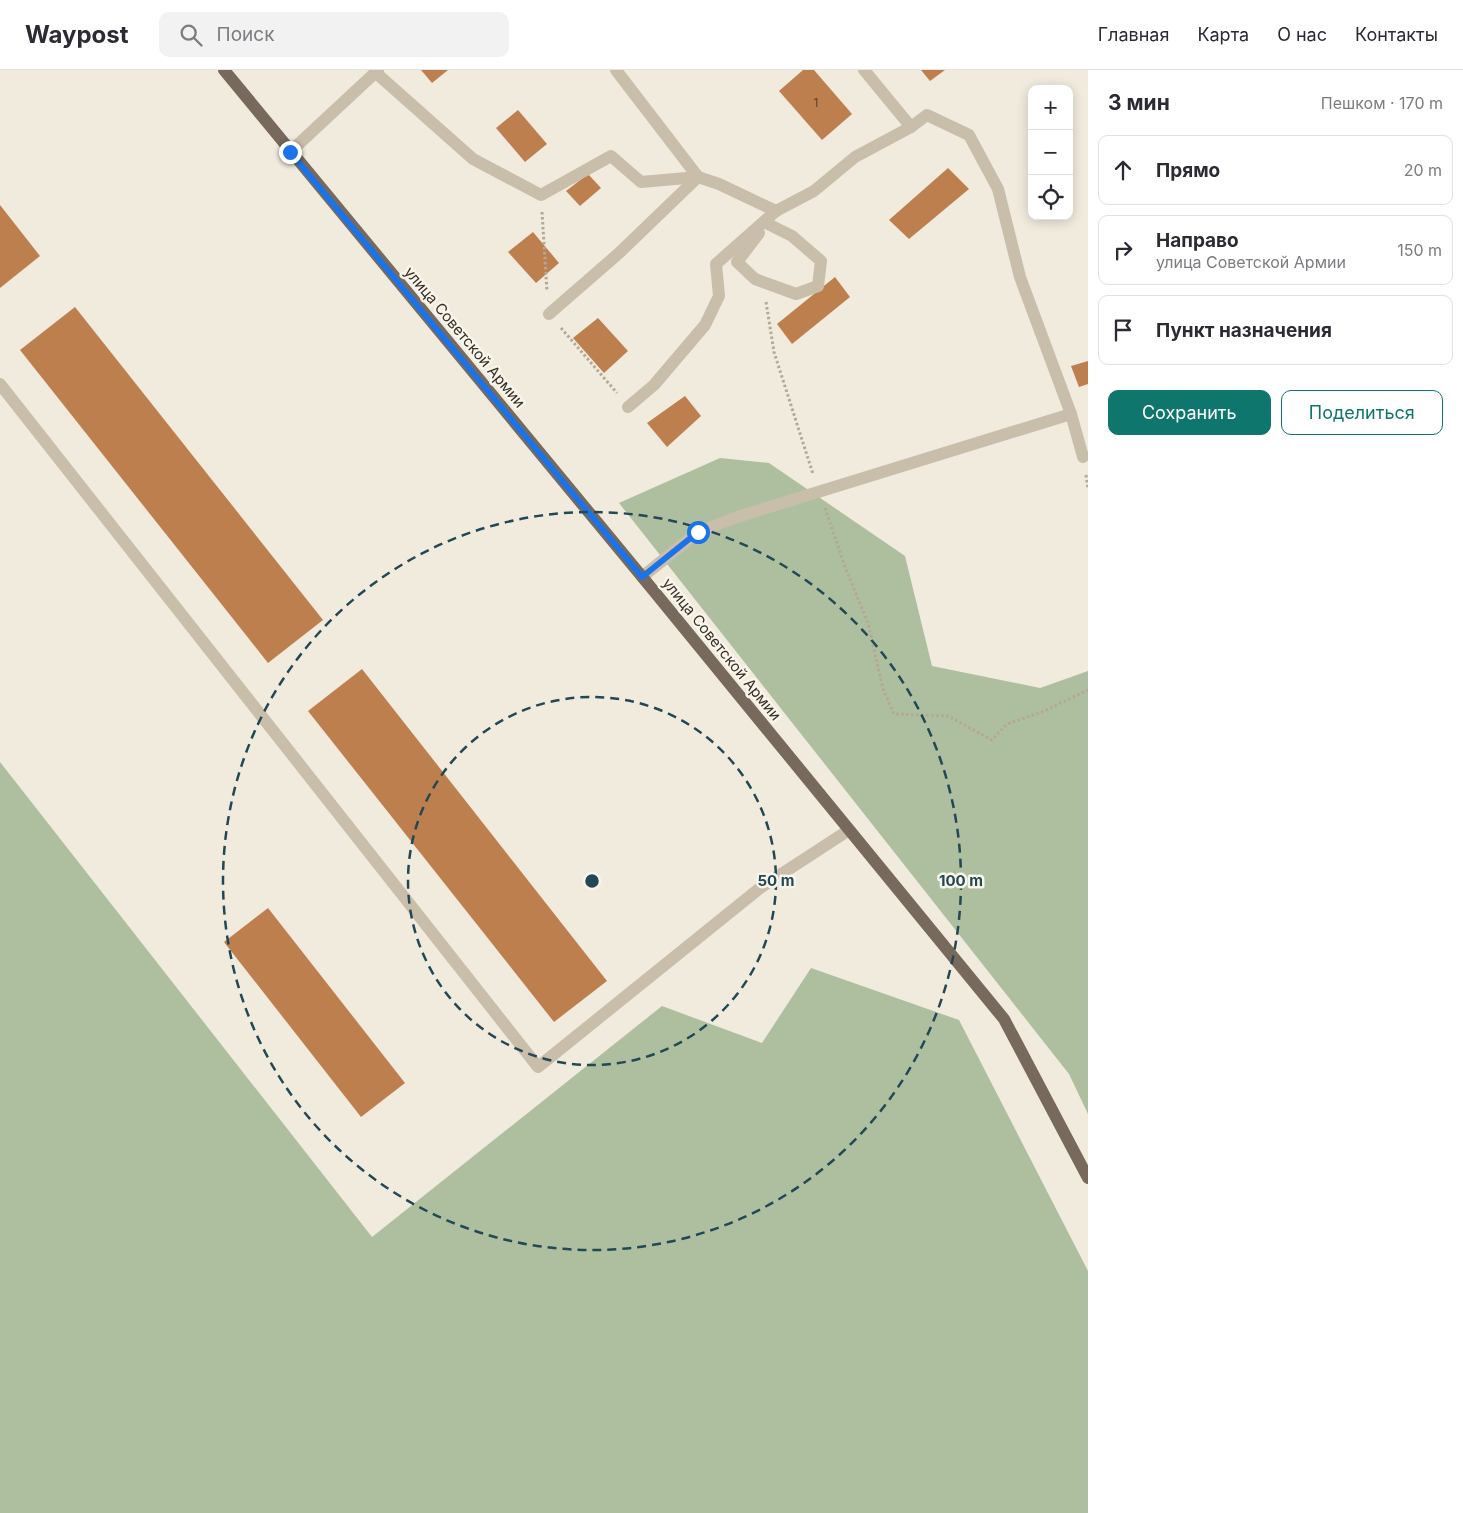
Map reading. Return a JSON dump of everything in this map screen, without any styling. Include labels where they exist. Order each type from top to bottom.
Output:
[{"type":"main road","name":"улица Советской Армии","points":[[224,70],[1004,1019],[1088,1178]]},
{"type":"lane","points":[[616,70],[698,176]]},
{"type":"lane","points":[[864,70],[911,127]]},
{"type":"lane","points":[[290,152],[376,71],[473,159],[540,195],[611,156],[640,182],[698,176],[776,211]]},
{"type":"lane","points":[[628,407],[654,385],[705,325],[720,296],[716,264],[776,211],[814,191],[855,157],[911,127],[927,115],[969,135],[998,189],[1020,278],[1071,414],[1083,457]]},
{"type":"lane","points":[[549,314],[618,254],[698,176]]},
{"type":"lane","points":[[766,224],[792,236],[820,261],[818,286],[796,294],[755,279],[737,262],[766,224],[776,211]]},
{"type":"lane","points":[[0,384],[538,1067],[760,888],[849,830]]},
{"type":"lane","points":[[642,577],[698,532],[738,517],[1071,414]]},
{"type":"path","points":[[762,282],[774,352],[845,567],[868,623],[883,689],[894,714],[948,716],[992,740],[1007,724],[1042,712],[1088,690]]},
{"type":"green space","points":[[720,458],[769,463],[905,556],[932,666],[1040,688],[1088,671],[1088,1114],[1069,1074],[619,503]]},
{"type":"green space","points":[[0,762],[372,1237],[662,1006],[762,1043],[811,968],[959,1020],[1088,1271],[1088,1513],[0,1513]]},
{"type":"building","points":[[421,70],[448,70],[432,83]]},
{"type":"building","points":[[803,70],[814,70],[852,114],[822,140],[779,91]]},
{"type":"building","points":[[921,70],[945,70],[930,81]]},
{"type":"building","points":[[518,110],[547,144],[525,162],[496,128]]},
{"type":"building","points":[[948,168],[969,189],[909,239],[889,220]]},
{"type":"building","points":[[588,174],[601,188],[580,206],[566,191]]},
{"type":"building","points":[[0,205],[40,256],[0,288]]},
{"type":"building","points":[[533,232],[559,263],[536,283],[508,252]]},
{"type":"building","points":[[835,277],[850,297],[792,344],[777,324]]},
{"type":"building","points":[[75,307],[323,620],[268,663],[20,350]]},
{"type":"building","points":[[598,318],[628,351],[604,373],[573,338]]},
{"type":"building","points":[[1088,361],[1088,384],[1079,387],[1071,366]]},
{"type":"building","points":[[685,396],[701,416],[667,447],[647,423]]},
{"type":"building","points":[[362,669],[607,981],[554,1022],[308,711]]},
{"type":"building","points":[[268,908],[405,1083],[361,1117],[224,942]]},
{"type":"route","points":[[290,152],[642,577],[698,532]]}]
